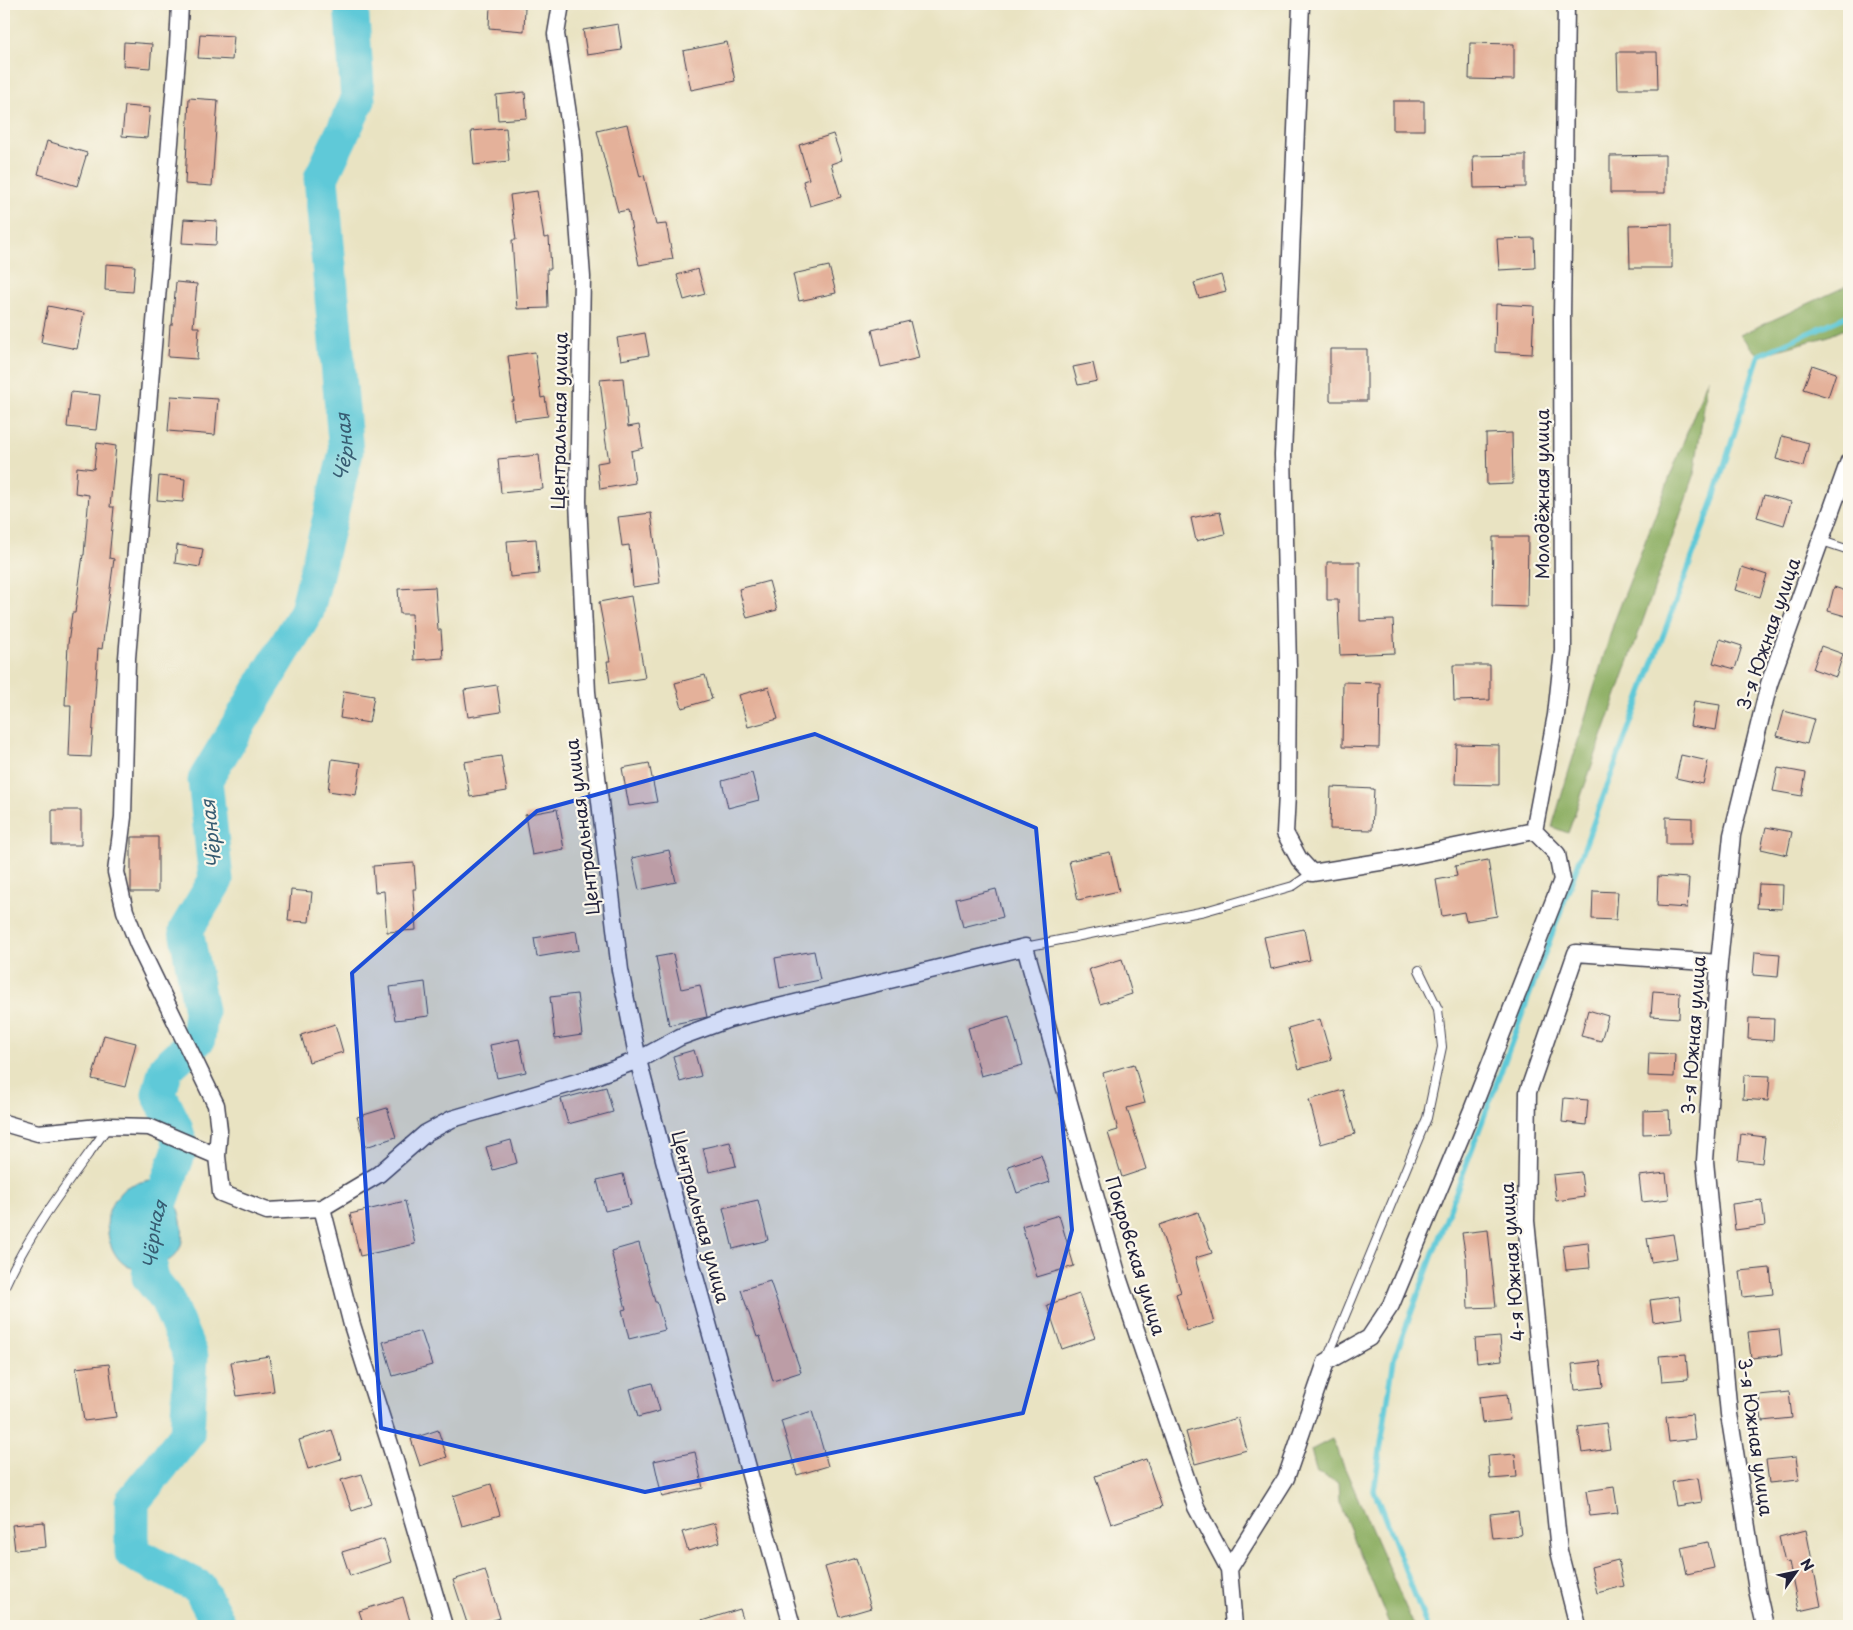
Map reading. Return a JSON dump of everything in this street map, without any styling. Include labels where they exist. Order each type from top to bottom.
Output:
[{"type":"street","points":[[180,4],[127,658],[123,817],[116,872],[125,911],[215,1103],[219,1130],[217,1156],[221,1192],[267,1211],[322,1208],[379,1174],[426,1133],[452,1119],[587,1079],[638,1060],[680,1037],[729,1019],[1025,947]]},
{"type":"street","name":"Центральная улица","points":[[561,4],[556,34],[572,141],[582,277],[578,501],[587,692],[620,970],[638,1060],[692,1266],[792,1626]]},
{"type":"street","points":[[1234,1626],[1229,1569],[1286,1478],[1326,1362],[1369,1338],[1391,1305],[1480,1092],[1562,880],[1557,854],[1534,831],[1386,861],[1312,873],[1299,859],[1285,833],[1288,666],[1283,455],[1301,4]]},
{"type":"street","name":"Молодёжная улица","points":[[1534,831],[1556,715],[1563,650],[1562,319],[1566,4]]},
{"type":"street","name":"3-я Южная улица","points":[[1766,1626],[1757,1590],[1729,1414],[1705,1161],[1719,963],[1734,825],[1769,684],[1822,541],[1849,461]]},
{"type":"street","name":"Покровская улица","points":[[1025,947],[1119,1280],[1196,1507],[1229,1569]]},
{"type":"street","name":"4-я Южная улица","points":[[1578,1626],[1559,1551],[1526,1221],[1528,1092],[1576,953],[1719,963]]},
{"type":"street","points":[[4,1123],[38,1133],[109,1126],[149,1127],[217,1156]]},
{"type":"street","points":[[322,1208],[352,1325],[394,1457],[444,1626]]},
{"type":"lane","points":[[1822,541],[1849,550]]},
{"type":"lane","points":[[1025,947],[1204,911],[1293,886],[1312,873]]},
{"type":"lane","points":[[1326,1362],[1427,1118],[1442,1047],[1438,1009],[1419,970]]},
{"type":"lane","points":[[4,1288],[24,1249],[48,1211],[109,1126]]},
{"type":"highlighted area","points":[[815,734],[1036,828],[1072,1230],[1023,1413],[645,1492],[381,1428],[352,973],[537,811]]},
{"type":"green space","points":[[1849,285],[1849,327],[1829,336],[1759,355],[1740,335]]},
{"type":"green space","points":[[1708,378],[1694,476],[1568,833],[1552,827],[1614,622]]},
{"type":"green space","points":[[1332,1439],[1414,1626],[1390,1626],[1339,1502],[1338,1482],[1317,1474],[1311,1450]]},
{"type":"water","points":[[149,1180],[174,1195],[182,1228],[182,1238],[180,1247],[175,1255],[167,1262],[151,1268],[133,1268],[121,1262],[110,1242],[107,1226],[109,1211],[117,1196],[127,1187]]},
{"type":"building","points":[[490,4],[525,7],[524,31],[489,28]]},
{"type":"building","points":[[618,24],[622,50],[587,55],[583,30]]},
{"type":"building","points":[[200,34],[234,36],[232,60],[198,58]]},
{"type":"building","points":[[124,42],[152,44],[150,68],[123,66]]},
{"type":"building","points":[[727,42],[735,81],[691,90],[683,51]]},
{"type":"building","points":[[1470,43],[1514,44],[1514,80],[1469,79]]},
{"type":"building","points":[[1617,52],[1657,52],[1658,89],[1618,89]]},
{"type":"building","points":[[525,92],[527,118],[498,120],[496,95]]},
{"type":"building","points":[[189,98],[218,100],[212,186],[185,184]]},
{"type":"building","points":[[1393,101],[1424,101],[1424,130],[1393,130]]},
{"type":"building","points":[[125,106],[150,108],[147,138],[122,136]]},
{"type":"building","points":[[627,124],[640,177],[644,175],[656,225],[666,224],[673,259],[639,265],[628,210],[618,212],[597,131]]},
{"type":"building","points":[[506,128],[509,161],[474,165],[471,131]]},
{"type":"building","points":[[833,134],[842,160],[831,164],[841,197],[810,206],[803,181],[809,179],[799,145]]},
{"type":"building","points":[[47,141],[87,153],[77,186],[38,174]]},
{"type":"building","points":[[1526,155],[1526,187],[1474,188],[1473,156]]},
{"type":"building","points":[[1665,155],[1665,193],[1610,193],[1610,156]]},
{"type":"building","points":[[537,191],[544,238],[549,237],[551,269],[547,269],[548,308],[517,309],[512,240],[516,240],[510,195]]},
{"type":"building","points":[[184,219],[217,221],[216,245],[182,243]]},
{"type":"building","points":[[1672,224],[1672,268],[1630,268],[1629,225]]},
{"type":"building","points":[[1534,238],[1535,268],[1499,270],[1497,239]]},
{"type":"building","points":[[106,264],[135,266],[133,292],[105,290]]},
{"type":"building","points":[[829,266],[836,293],[799,301],[793,274]]},
{"type":"building","points":[[698,269],[705,294],[684,300],[677,275]]},
{"type":"building","points":[[1221,275],[1226,291],[1199,298],[1194,283]]},
{"type":"building","points":[[176,282],[197,284],[193,327],[199,327],[197,359],[168,357]]},
{"type":"building","points":[[1496,304],[1534,306],[1532,354],[1495,352]]},
{"type":"building","points":[[48,306],[84,313],[77,349],[41,342]]},
{"type":"building","points":[[910,321],[919,358],[881,367],[872,330]]},
{"type":"building","points":[[645,333],[649,355],[621,360],[617,338]]},
{"type":"building","points":[[1330,349],[1367,349],[1367,401],[1330,401]]},
{"type":"building","points":[[535,352],[541,398],[545,397],[548,416],[514,420],[512,401],[514,401],[508,356]]},
{"type":"building","points":[[1093,363],[1097,381],[1078,385],[1073,367]]},
{"type":"building","points":[[1812,365],[1836,373],[1828,397],[1803,389]]},
{"type":"building","points":[[623,378],[628,427],[639,425],[643,448],[631,451],[635,483],[600,489],[597,463],[609,461],[604,431],[606,430],[600,380]]},
{"type":"building","points":[[71,392],[100,395],[96,430],[67,427]]},
{"type":"building","points":[[171,396],[218,399],[215,435],[168,431]]},
{"type":"building","points":[[1512,433],[1513,484],[1487,485],[1486,434]]},
{"type":"building","points":[[1782,436],[1809,443],[1803,466],[1776,459]]},
{"type":"building","points":[[97,443],[116,446],[110,507],[114,507],[109,558],[114,559],[102,649],[98,648],[91,757],[69,756],[71,705],[65,705],[68,644],[72,613],[75,613],[84,555],[89,495],[75,493],[77,467],[94,469]]},
{"type":"building","points":[[539,455],[543,489],[501,493],[498,459]]},
{"type":"building","points":[[159,476],[185,479],[183,502],[157,500]]},
{"type":"building","points":[[1764,495],[1791,502],[1784,525],[1757,517]]},
{"type":"building","points":[[1220,512],[1225,534],[1196,541],[1191,518]]},
{"type":"building","points":[[651,513],[660,583],[633,587],[629,545],[622,546],[618,517]]},
{"type":"building","points":[[1493,537],[1528,537],[1527,607],[1492,606]]},
{"type":"building","points":[[536,539],[539,574],[510,577],[507,541]]},
{"type":"building","points":[[177,545],[203,549],[200,567],[175,563]]},
{"type":"building","points":[[1327,562],[1360,562],[1360,621],[1393,620],[1395,653],[1340,655],[1338,600],[1327,600]]},
{"type":"building","points":[[1742,567],[1767,575],[1760,597],[1735,590]]},
{"type":"building","points":[[769,581],[777,610],[747,618],[739,589]]},
{"type":"building","points":[[435,587],[438,630],[441,630],[443,658],[414,660],[412,614],[400,614],[398,589]]},
{"type":"building","points":[[1834,587],[1849,592],[1849,617],[1828,611]]},
{"type":"building","points":[[631,596],[645,678],[610,683],[607,661],[610,661],[599,602]]},
{"type":"building","points":[[1720,639],[1742,646],[1735,669],[1713,663]]},
{"type":"building","points":[[1821,646],[1843,654],[1836,677],[1813,669]]},
{"type":"building","points":[[1453,665],[1490,665],[1490,700],[1454,701]]},
{"type":"building","points":[[705,675],[712,699],[682,708],[675,683]]},
{"type":"building","points":[[1343,682],[1380,683],[1379,748],[1342,747]]},
{"type":"building","points":[[497,685],[501,712],[468,717],[464,690]]},
{"type":"building","points":[[769,687],[778,719],[748,727],[739,695]]},
{"type":"building","points":[[344,691],[374,696],[369,723],[340,718]]},
{"type":"building","points":[[1694,701],[1720,705],[1716,730],[1690,726]]},
{"type":"building","points":[[1784,711],[1814,719],[1807,744],[1777,736]]},
{"type":"building","points":[[1456,744],[1499,745],[1499,785],[1455,784]]},
{"type":"building","points":[[1681,755],[1708,761],[1703,784],[1676,778]]},
{"type":"building","points":[[501,756],[507,791],[470,797],[464,762]]},
{"type":"building","points":[[332,759],[361,763],[356,795],[328,791]]},
{"type":"building","points":[[649,763],[657,802],[629,806],[622,768]]},
{"type":"building","points":[[1778,768],[1806,773],[1802,796],[1773,791]]},
{"type":"building","points":[[752,773],[759,800],[728,808],[722,781]]},
{"type":"building","points":[[1331,787],[1374,789],[1372,830],[1330,829]]},
{"type":"building","points":[[557,809],[564,849],[532,855],[525,815]]},
{"type":"building","points":[[52,810],[81,810],[81,845],[52,845]]},
{"type":"building","points":[[1666,817],[1692,818],[1692,844],[1666,844]]},
{"type":"building","points":[[1766,827],[1792,832],[1787,855],[1761,849]]},
{"type":"building","points":[[131,837],[158,837],[158,892],[131,892]]},
{"type":"building","points":[[669,850],[676,882],[639,890],[632,858]]},
{"type":"building","points":[[1110,852],[1119,891],[1078,900],[1069,861]]},
{"type":"building","points":[[1488,860],[1497,916],[1466,921],[1464,912],[1442,916],[1436,880],[1457,876],[1455,866]]},
{"type":"building","points":[[414,863],[416,889],[413,889],[416,930],[387,932],[384,891],[375,892],[373,866]]},
{"type":"building","points":[[1658,876],[1689,878],[1687,908],[1657,906]]},
{"type":"building","points":[[1759,884],[1783,885],[1782,909],[1757,908]]},
{"type":"building","points":[[996,889],[1003,917],[963,927],[956,899]]},
{"type":"building","points":[[291,890],[312,892],[309,922],[288,921]]},
{"type":"building","points":[[1593,891],[1618,892],[1616,920],[1592,919]]},
{"type":"building","points":[[1304,929],[1310,960],[1271,969],[1264,937]]},
{"type":"building","points":[[576,931],[579,950],[537,957],[534,938]]},
{"type":"building","points":[[814,951],[820,980],[780,988],[775,958]]},
{"type":"building","points":[[1755,952],[1780,954],[1778,977],[1753,975]]},
{"type":"building","points":[[673,954],[681,989],[700,985],[707,1017],[669,1025],[656,957]]},
{"type":"building","points":[[1122,959],[1132,994],[1100,1004],[1089,969]]},
{"type":"building","points":[[425,982],[429,1016],[395,1020],[390,987]]},
{"type":"building","points":[[1653,991],[1680,993],[1679,1018],[1651,1016]]},
{"type":"building","points":[[577,994],[582,1035],[555,1039],[550,997]]},
{"type":"building","points":[[1588,1010],[1608,1016],[1601,1041],[1581,1036]]},
{"type":"building","points":[[1009,1016],[1023,1065],[981,1076],[968,1028]]},
{"type":"building","points":[[1749,1018],[1774,1019],[1773,1041],[1748,1039]]},
{"type":"building","points":[[1320,1019],[1332,1060],[1299,1069],[1288,1028]]},
{"type":"building","points":[[335,1024],[343,1052],[309,1062],[301,1035]]},
{"type":"building","points":[[104,1035],[136,1043],[125,1087],[92,1079]]},
{"type":"building","points":[[519,1039],[526,1072],[497,1078],[490,1045]]},
{"type":"building","points":[[694,1050],[701,1076],[680,1082],[673,1056]]},
{"type":"building","points":[[1649,1053],[1675,1054],[1674,1077],[1648,1076]]},
{"type":"building","points":[[1134,1064],[1145,1103],[1127,1108],[1146,1169],[1122,1177],[1108,1133],[1118,1130],[1103,1073]]},
{"type":"building","points":[[1744,1075],[1770,1076],[1768,1101],[1743,1099]]},
{"type":"building","points":[[606,1087],[613,1112],[568,1124],[561,1099]]},
{"type":"building","points":[[1343,1090],[1355,1134],[1321,1144],[1309,1100]]},
{"type":"building","points":[[1564,1098],[1588,1100],[1586,1125],[1562,1122]]},
{"type":"building","points":[[387,1108],[396,1137],[366,1147],[357,1117]]},
{"type":"building","points":[[1669,1110],[1670,1133],[1643,1134],[1643,1111]]},
{"type":"building","points":[[1741,1134],[1765,1137],[1762,1163],[1738,1160]]},
{"type":"building","points":[[511,1140],[517,1163],[493,1170],[486,1147]]},
{"type":"building","points":[[730,1142],[736,1166],[709,1172],[703,1148]]},
{"type":"building","points":[[1041,1155],[1050,1182],[1017,1193],[1008,1166]]},
{"type":"building","points":[[1581,1172],[1584,1197],[1556,1201],[1553,1175]]},
{"type":"building","points":[[1666,1173],[1669,1199],[1642,1202],[1639,1176]]},
{"type":"building","points":[[623,1174],[631,1205],[605,1211],[597,1180]]},
{"type":"building","points":[[758,1200],[768,1240],[733,1249],[723,1208]]},
{"type":"building","points":[[1762,1200],[1765,1226],[1735,1230],[1732,1204]]},
{"type":"building","points":[[405,1201],[415,1244],[360,1256],[350,1214]]},
{"type":"building","points":[[1198,1212],[1212,1253],[1195,1258],[1214,1323],[1187,1331],[1176,1294],[1181,1292],[1159,1225]]},
{"type":"building","points":[[1059,1215],[1074,1266],[1037,1277],[1022,1226]]},
{"type":"building","points":[[1488,1230],[1496,1307],[1468,1308],[1466,1258],[1462,1233]]},
{"type":"building","points":[[1673,1234],[1677,1258],[1651,1262],[1647,1238]]},
{"type":"building","points":[[1588,1242],[1590,1268],[1566,1270],[1563,1245]]},
{"type":"building","points":[[639,1243],[655,1302],[657,1302],[665,1330],[629,1339],[622,1310],[626,1309],[611,1251]]},
{"type":"building","points":[[1770,1268],[1773,1294],[1743,1297],[1740,1271]]},
{"type":"building","points":[[770,1281],[801,1372],[773,1381],[760,1336],[757,1337],[741,1290]]},
{"type":"building","points":[[1079,1294],[1095,1338],[1062,1349],[1047,1305]]},
{"type":"building","points":[[1679,1296],[1682,1318],[1653,1322],[1650,1300]]},
{"type":"building","points":[[1779,1329],[1782,1355],[1751,1358],[1748,1332]]},
{"type":"building","points":[[421,1331],[432,1365],[393,1376],[383,1342]]},
{"type":"building","points":[[1500,1337],[1502,1360],[1477,1363],[1475,1339]]},
{"type":"building","points":[[1686,1354],[1688,1379],[1662,1381],[1659,1356]]},
{"type":"building","points":[[269,1356],[274,1391],[237,1396],[231,1362]]},
{"type":"building","points":[[1600,1361],[1603,1387],[1575,1390],[1572,1364]]},
{"type":"building","points":[[109,1364],[116,1417],[84,1421],[76,1368]]},
{"type":"building","points":[[652,1383],[660,1411],[638,1417],[630,1389]]},
{"type":"building","points":[[1789,1392],[1792,1418],[1762,1421],[1759,1395]]},
{"type":"building","points":[[1507,1394],[1510,1420],[1482,1423],[1479,1397]]},
{"type":"building","points":[[812,1411],[828,1466],[797,1475],[781,1421]]},
{"type":"building","points":[[1692,1414],[1695,1439],[1669,1442],[1666,1417]]},
{"type":"building","points":[[1238,1418],[1247,1450],[1195,1464],[1186,1432]]},
{"type":"building","points":[[1606,1423],[1610,1449],[1582,1453],[1578,1427]]},
{"type":"building","points":[[332,1430],[341,1459],[308,1469],[299,1440]]},
{"type":"building","points":[[438,1430],[447,1457],[420,1466],[411,1439]]},
{"type":"building","points":[[695,1452],[703,1488],[662,1497],[654,1461]]},
{"type":"building","points":[[1515,1454],[1517,1477],[1490,1479],[1488,1456]]},
{"type":"building","points":[[1796,1457],[1799,1480],[1769,1483],[1766,1460]]},
{"type":"building","points":[[1146,1459],[1162,1507],[1111,1524],[1095,1476]]},
{"type":"building","points":[[362,1474],[372,1504],[352,1511],[341,1480]]},
{"type":"building","points":[[1698,1478],[1702,1502],[1676,1506],[1672,1482]]},
{"type":"building","points":[[491,1484],[500,1515],[462,1526],[453,1496]]},
{"type":"building","points":[[1614,1487],[1618,1513],[1590,1516],[1586,1491]]},
{"type":"building","points":[[1518,1511],[1521,1535],[1493,1538],[1490,1514]]},
{"type":"building","points":[[44,1522],[46,1547],[15,1550],[12,1525]]},
{"type":"building","points":[[715,1523],[720,1542],[688,1551],[682,1532]]},
{"type":"building","points":[[1806,1530],[1821,1606],[1799,1611],[1789,1562],[1785,1563],[1779,1537]]},
{"type":"building","points":[[384,1539],[391,1562],[350,1576],[342,1552]]},
{"type":"building","points":[[1708,1542],[1714,1568],[1687,1574],[1681,1548]]},
{"type":"building","points":[[856,1558],[871,1608],[840,1617],[825,1567]]},
{"type":"building","points":[[1618,1560],[1624,1586],[1597,1593],[1591,1567]]},
{"type":"building","points":[[485,1570],[500,1618],[468,1626],[453,1580]]},
{"type":"building","points":[[403,1597],[410,1621],[391,1626],[364,1626],[359,1611]]},
{"type":"building","points":[[740,1609],[745,1626],[696,1626],[695,1623]]},
{"type":"waterway","name":"Чёрная","points":[[220,1626],[199,1587],[132,1553],[132,1502],[187,1434],[191,1356],[167,1300],[149,1277],[154,1221],[181,1146],[175,1127],[159,1094],[166,1068],[198,1039],[201,1011],[186,930],[216,880],[205,780],[307,611],[346,452],[321,178],[358,100],[351,4]]},
{"type":"waterway","points":[[1427,1626],[1374,1490],[1394,1359],[1712,504],[1759,355],[1849,315]]}]
